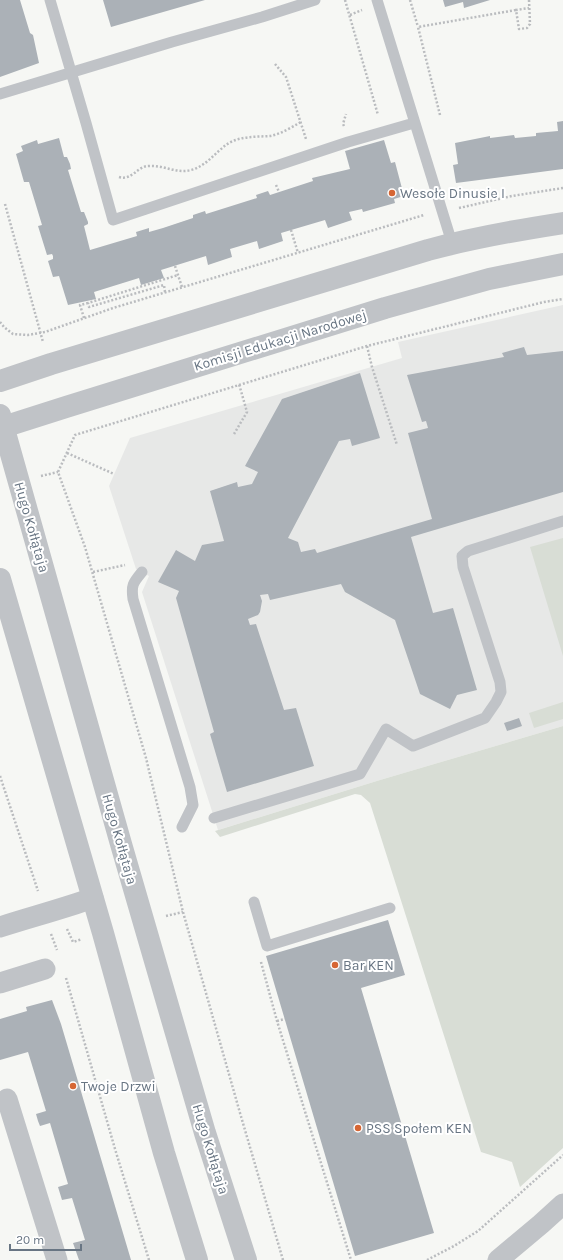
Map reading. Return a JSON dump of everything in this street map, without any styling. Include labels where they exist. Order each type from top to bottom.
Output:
[{"type":"street","points":[[0,381],[51,364],[452,243],[563,223]]},
{"type":"street","name":"Komisji Edukacji Narodowej","points":[[1,424],[73,404],[385,308],[489,279],[563,264]]},
{"type":"street","name":"Hugo Kołłątaja","points":[[1,424],[166,998],[206,1134],[246,1260]]},
{"type":"street","points":[[0,579],[93,898],[164,1153],[197,1260]]},
{"type":"street","points":[[0,927],[44,913],[61,910],[93,898]]},
{"type":"street","points":[[0,983],[55,971]]},
{"type":"street","points":[[7,1099],[57,1260]]},
{"type":"street","points":[[498,1260],[563,1204]]},
{"type":"lane","points":[[50,0],[72,72],[113,220],[414,122]]},
{"type":"lane","points":[[0,94],[315,0]]},
{"type":"lane","points":[[377,0],[452,243]]},
{"type":"lane","points":[[214,818],[360,774],[386,729],[413,746],[485,718],[501,692],[500,682],[462,567],[462,556],[468,550],[563,521]]},
{"type":"lane","points":[[142,572],[133,583],[133,599],[190,787],[193,805],[182,827]]},
{"type":"lane","points":[[254,902],[267,946],[390,908]]},
{"type":"path","points":[[346,0],[382,132]]},
{"type":"path","points":[[410,0],[440,115]]},
{"type":"path","points":[[516,10],[519,29],[527,28],[530,24],[529,0]]},
{"type":"path","points":[[418,27],[529,8]]},
{"type":"path","points":[[275,64],[286,77],[312,154]]},
{"type":"path","points":[[100,172],[110,172],[122,178],[131,176],[144,167],[150,166],[183,172],[193,170],[228,144],[241,138],[272,136],[301,122]]},
{"type":"path","points":[[0,322],[13,334],[28,335],[45,332],[165,292],[428,213],[512,196],[563,188]]},
{"type":"path","points":[[5,204],[39,333]]},
{"type":"path","points":[[291,230],[298,252]]},
{"type":"path","points":[[175,266],[182,287]]},
{"type":"path","points":[[84,318],[80,305],[178,275]]},
{"type":"path","points":[[88,303],[89,307],[164,285],[165,292]]},
{"type":"path","points":[[283,1260],[187,927],[146,758],[85,547],[58,472],[75,435],[367,346],[544,302],[563,299]]},
{"type":"path","points":[[367,346],[372,367],[397,445]]},
{"type":"path","points":[[234,434],[247,412],[239,384]]},
{"type":"path","points":[[67,453],[114,474]]},
{"type":"path","points":[[92,572],[127,564]]},
{"type":"path","points":[[0,776],[44,913],[58,951]]},
{"type":"path","points":[[267,946],[258,951],[277,1020],[351,1260]]},
{"type":"path","points":[[55,971],[115,1149],[149,1260]]},
{"type":"path","points":[[277,1020],[285,1019]]},
{"type":"path","points":[[427,1260],[478,1231],[563,1155]]},
{"type":"shaded area","points":[[563,305],[563,726],[218,830],[142,592],[149,576],[136,569],[109,486],[130,438],[402,358],[398,342]]},
{"type":"shaded area","points":[[563,538],[563,656],[530,547]]},
{"type":"shaded area","points":[[563,702],[563,719],[534,728],[529,713]]},
{"type":"shaded area","points":[[563,726],[563,1148],[520,1187],[512,1162],[481,1152],[370,803],[361,795],[355,794],[220,837],[215,831]]},
{"type":"building","points":[[0,0],[20,0],[30,33],[33,35],[39,63],[0,77]]},
{"type":"building","points":[[103,0],[205,0],[111,27]]},
{"type":"building","points":[[443,0],[490,0],[464,8],[463,2],[445,7]]},
{"type":"building","points":[[563,121],[563,169],[456,183],[453,165],[458,164],[455,143],[490,136],[490,138],[514,135],[515,138],[536,136],[536,133],[558,131],[557,122]]},
{"type":"building","points":[[59,138],[64,157],[67,157],[70,164],[71,169],[68,170],[81,212],[84,212],[88,222],[88,224],[84,226],[90,250],[137,236],[136,232],[149,228],[149,232],[163,228],[193,218],[193,215],[205,211],[206,214],[257,198],[256,195],[268,191],[270,195],[313,181],[312,178],[350,169],[345,151],[384,140],[391,163],[395,162],[404,196],[394,199],[395,203],[363,212],[362,209],[349,212],[352,220],[328,228],[325,220],[281,233],[283,241],[259,249],[257,241],[230,249],[232,257],[208,265],[206,256],[161,270],[164,278],[141,285],[139,278],[94,292],[96,299],[68,305],[59,276],[53,277],[48,261],[53,259],[53,256],[52,254],[47,255],[38,226],[42,225],[29,182],[24,182],[16,154],[23,151],[21,146],[37,140],[38,144]]},
{"type":"building","points":[[524,347],[527,355],[563,351],[563,492],[411,537],[433,613],[453,608],[477,690],[457,695],[450,709],[420,694],[395,620],[345,592],[341,584],[270,600],[268,594],[260,595],[262,601],[260,612],[258,615],[248,619],[250,625],[256,624],[284,710],[296,708],[314,766],[227,792],[210,734],[214,732],[176,598],[179,591],[158,582],[176,550],[195,561],[202,545],[224,541],[210,491],[237,482],[238,487],[252,484],[258,472],[245,466],[282,399],[360,373],[380,438],[352,446],[350,439],[339,441],[288,538],[298,542],[301,552],[315,549],[317,553],[432,519],[408,433],[428,428],[426,421],[422,422],[407,375],[504,357],[502,353]]},
{"type":"building","points":[[519,718],[522,726],[507,731],[504,723]]},
{"type":"building","points":[[388,920],[405,975],[361,988],[434,1233],[355,1256],[266,956]]},
{"type":"building","points":[[52,1000],[61,1024],[131,1260],[79,1260],[73,1243],[85,1240],[72,1198],[62,1200],[58,1187],[68,1184],[50,1123],[40,1126],[38,1121],[36,1114],[46,1111],[28,1052],[0,1060],[0,1019],[27,1011],[26,1007]]},
{"type":"place","name":"Wesołe Dinusie I","points":[[392,193]]},
{"type":"place","name":"Bar KEN","points":[[335,965]]},
{"type":"place","name":"Twoje Drzwi","points":[[73,1086]]},
{"type":"place","name":"PSS Społem KEN","points":[[358,1128]]}]
